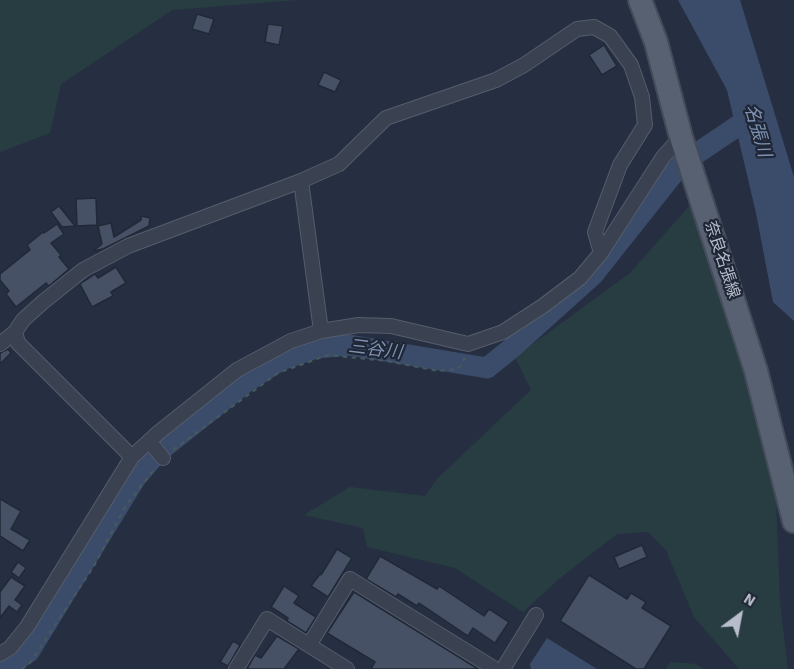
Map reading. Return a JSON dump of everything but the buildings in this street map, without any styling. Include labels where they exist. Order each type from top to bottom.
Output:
[{"type":"main road","name":"奈良名張線","points":[[640,0],[656,42],[683,143],[756,371],[794,521]]},
{"type":"street","points":[[0,344],[15,332],[23,320],[43,302],[83,270],[128,246],[302,181],[339,164],[386,118],[496,80],[524,65],[578,29],[594,27],[610,36],[631,65],[642,97],[645,125],[620,165],[595,232],[601,253]]},
{"type":"street","points":[[0,654],[10,648],[27,627],[132,457],[237,370],[291,341],[321,331],[359,325],[391,326],[468,344],[503,332],[580,278],[601,253],[663,157],[683,143]]},
{"type":"street","points":[[302,181],[321,331]]},
{"type":"street","points":[[15,332],[18,343],[132,457]]},
{"type":"street","points":[[149,442],[162,456]]},
{"type":"street","points":[[309,645],[350,579],[495,669]]},
{"type":"street","points":[[503,669],[536,615]]},
{"type":"street","points":[[236,669],[267,619],[309,645],[329,664],[347,669]]},
{"type":"path","points":[[22,669],[30,663],[94,566],[125,507],[162,456],[278,373],[328,355],[387,361],[438,371],[457,369],[463,364]]},
{"type":"green space","points":[[0,0],[297,0],[172,10],[61,84],[50,133],[0,152]]},
{"type":"green space","points":[[692,203],[756,396],[776,497],[780,603],[788,669],[739,669],[694,617],[666,550],[648,532],[617,534],[560,578],[523,612],[455,568],[367,547],[363,528],[304,515],[350,487],[425,496],[437,479],[531,390],[515,357],[630,273]]},
{"type":"green space","points":[[670,662],[696,664],[704,669],[666,669]]},
{"type":"water","name":"名張川","points":[[678,0],[740,0],[794,177],[794,321],[773,302],[756,213],[727,90]]},
{"type":"water","points":[[547,638],[597,669],[531,669],[530,664]]},
{"type":"waterway","name":"三谷川","points":[[3,669],[29,652],[135,479],[157,453],[245,383],[281,360],[316,348],[349,345],[487,368],[593,275],[681,164],[754,115]]}]
